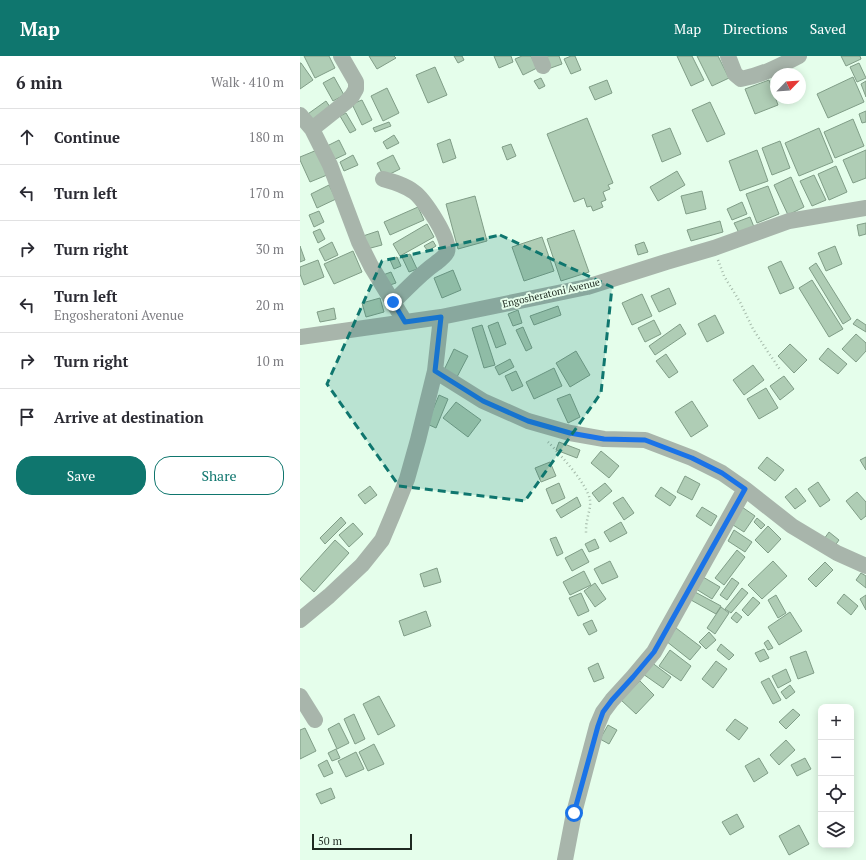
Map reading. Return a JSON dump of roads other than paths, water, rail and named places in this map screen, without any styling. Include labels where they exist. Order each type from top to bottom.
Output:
[{"type":"street","points":[[312,129],[346,102],[356,89],[356,82],[341,56]]},
{"type":"street","points":[[728,56],[735,74],[741,78],[751,77],[768,71],[799,56]]},
{"type":"street","points":[[300,115],[312,129],[330,165],[359,242],[371,266],[405,322]]},
{"type":"street","points":[[383,179],[407,187],[416,193],[424,202],[436,221],[448,247],[447,253],[444,256],[427,269],[393,302]]},
{"type":"street","name":"Engosheratoni Avenue","points":[[300,337],[441,317],[587,287],[714,248],[789,221],[866,208]]},
{"type":"street","points":[[300,620],[362,565],[382,540],[407,479],[418,440],[435,371],[441,317]]},
{"type":"street","points":[[435,371],[483,401],[528,421],[570,433],[604,439],[645,440],[692,458],[722,473],[792,526],[837,553],[866,566]]},
{"type":"street","points":[[565,860],[574,813],[603,712],[654,652],[745,489]]},
{"type":"street","points":[[300,696],[315,720]]}]
